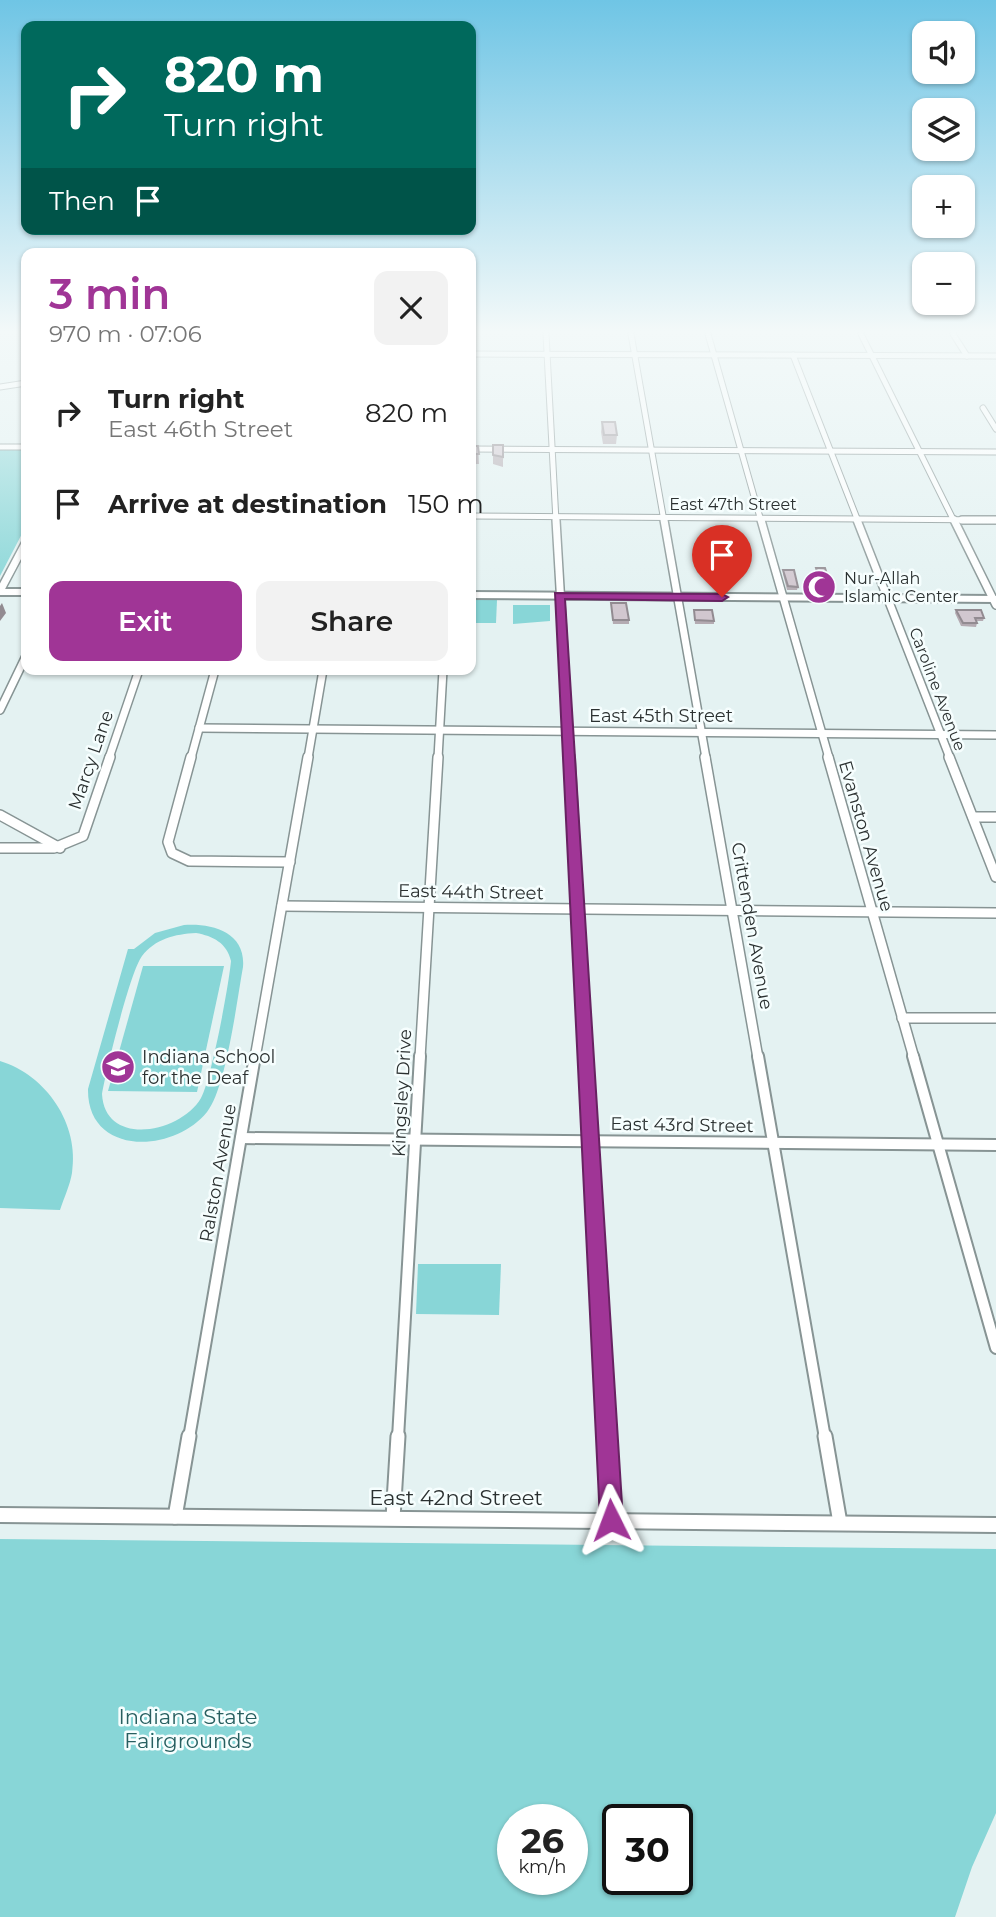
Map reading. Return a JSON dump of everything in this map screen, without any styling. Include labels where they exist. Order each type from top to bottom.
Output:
[{"type":"main road","points":[[0,592],[21,592]]},
{"type":"main road","points":[[476,595],[995,601]]},
{"type":"street","points":[[551,423],[611,1520]]},
{"type":"street","name":"Crittenden Avenue","points":[[647,423],[840,1523]]},
{"type":"street","name":"Evanston Avenue","points":[[733,423],[996,1348]]},
{"type":"street","name":"Caroline Avenue","points":[[819,423],[996,877]]},
{"type":"street","points":[[906,423],[995,601]]},
{"type":"street","points":[[0,447],[21,447]]},
{"type":"street","points":[[476,449],[996,452]]},
{"type":"street","name":"East 47th Street","points":[[476,516],[996,520]]},
{"type":"street","points":[[0,592],[21,552]]},
{"type":"street","points":[[0,710],[21,666]]},
{"type":"street","name":"Marcy Lane","points":[[61,849],[72,845],[83,836],[137,675]]},
{"type":"street","points":[[214,675],[168,842],[169,849],[174,855],[189,861],[290,862]]},
{"type":"street","name":"Ralston Avenue","points":[[175,1517],[322,675]]},
{"type":"street","name":"Kingsley Drive","points":[[393,1518],[443,675]]},
{"type":"street","name":"East 45th Street","points":[[200,728],[996,735]]},
{"type":"street","points":[[0,815],[61,849]]},
{"type":"street","points":[[973,817],[996,817]]},
{"type":"street","points":[[0,848],[61,849]]},
{"type":"street","name":"East 44th Street","points":[[282,906],[996,913]]},
{"type":"street","points":[[902,1018],[996,1018]]},
{"type":"street","name":"East 43rd Street","points":[[242,1138],[996,1145]]},
{"type":"street","name":"East 42nd Street","points":[[0,1515],[996,1525]]},
{"type":"green space","points":[[0,450],[21,450],[21,536],[0,576]]},
{"type":"green space","points":[[476,600],[497,600],[496,623],[476,623]]},
{"type":"green space","points":[[513,605],[550,605],[550,621],[513,624]]},
{"type":"green space","points":[[184,925],[216,928],[225,932],[239,945],[243,967],[225,1065],[214,1101],[192,1126],[174,1136],[154,1141],[134,1141],[116,1137],[101,1127],[91,1111],[88,1089],[128,949],[134,949],[155,933]],"holes":[[[202,934],[223,945],[231,961],[219,1032],[205,1088],[191,1110],[178,1120],[145,1129],[129,1128],[116,1122],[106,1111],[102,1094],[131,981],[142,956],[153,945],[166,938]]]},
{"type":"green space","points":[[143,966],[224,966],[197,1092],[108,1091]]},
{"type":"green space","points":[[0,1061],[32,1078],[56,1104],[65,1120],[73,1155],[71,1178],[60,1210],[0,1208]]},
{"type":"green space","points":[[418,1264],[501,1264],[499,1315],[416,1314]]},
{"type":"green space","name":"Indiana State Fairgrounds","points":[[0,1539],[996,1549],[996,1813],[972,1867],[955,1917],[0,1917]]},
{"type":"building","points":[[602,423],[615,423],[617,435],[604,435]]},
{"type":"building","points":[[493,445],[503,445],[503,457],[493,455]]},
{"type":"building","points":[[816,568],[825,568],[828,578],[819,578]]},
{"type":"building","points":[[783,570],[794,570],[798,587],[788,586]]},
{"type":"building","points":[[611,603],[626,603],[629,620],[613,620]]},
{"type":"building","points":[[694,610],[712,610],[714,621],[695,620]]},
{"type":"building","points":[[956,610],[981,610],[984,618],[975,618],[977,623],[963,623]]},
{"type":"place","name":"Nur-Allah Islamic Center","points":[[819,587]]},
{"type":"place","name":"Indiana School for the Deaf","points":[[118,1067]]},
{"type":"route","points":[[611,1520],[559,596],[722,597]]}]
